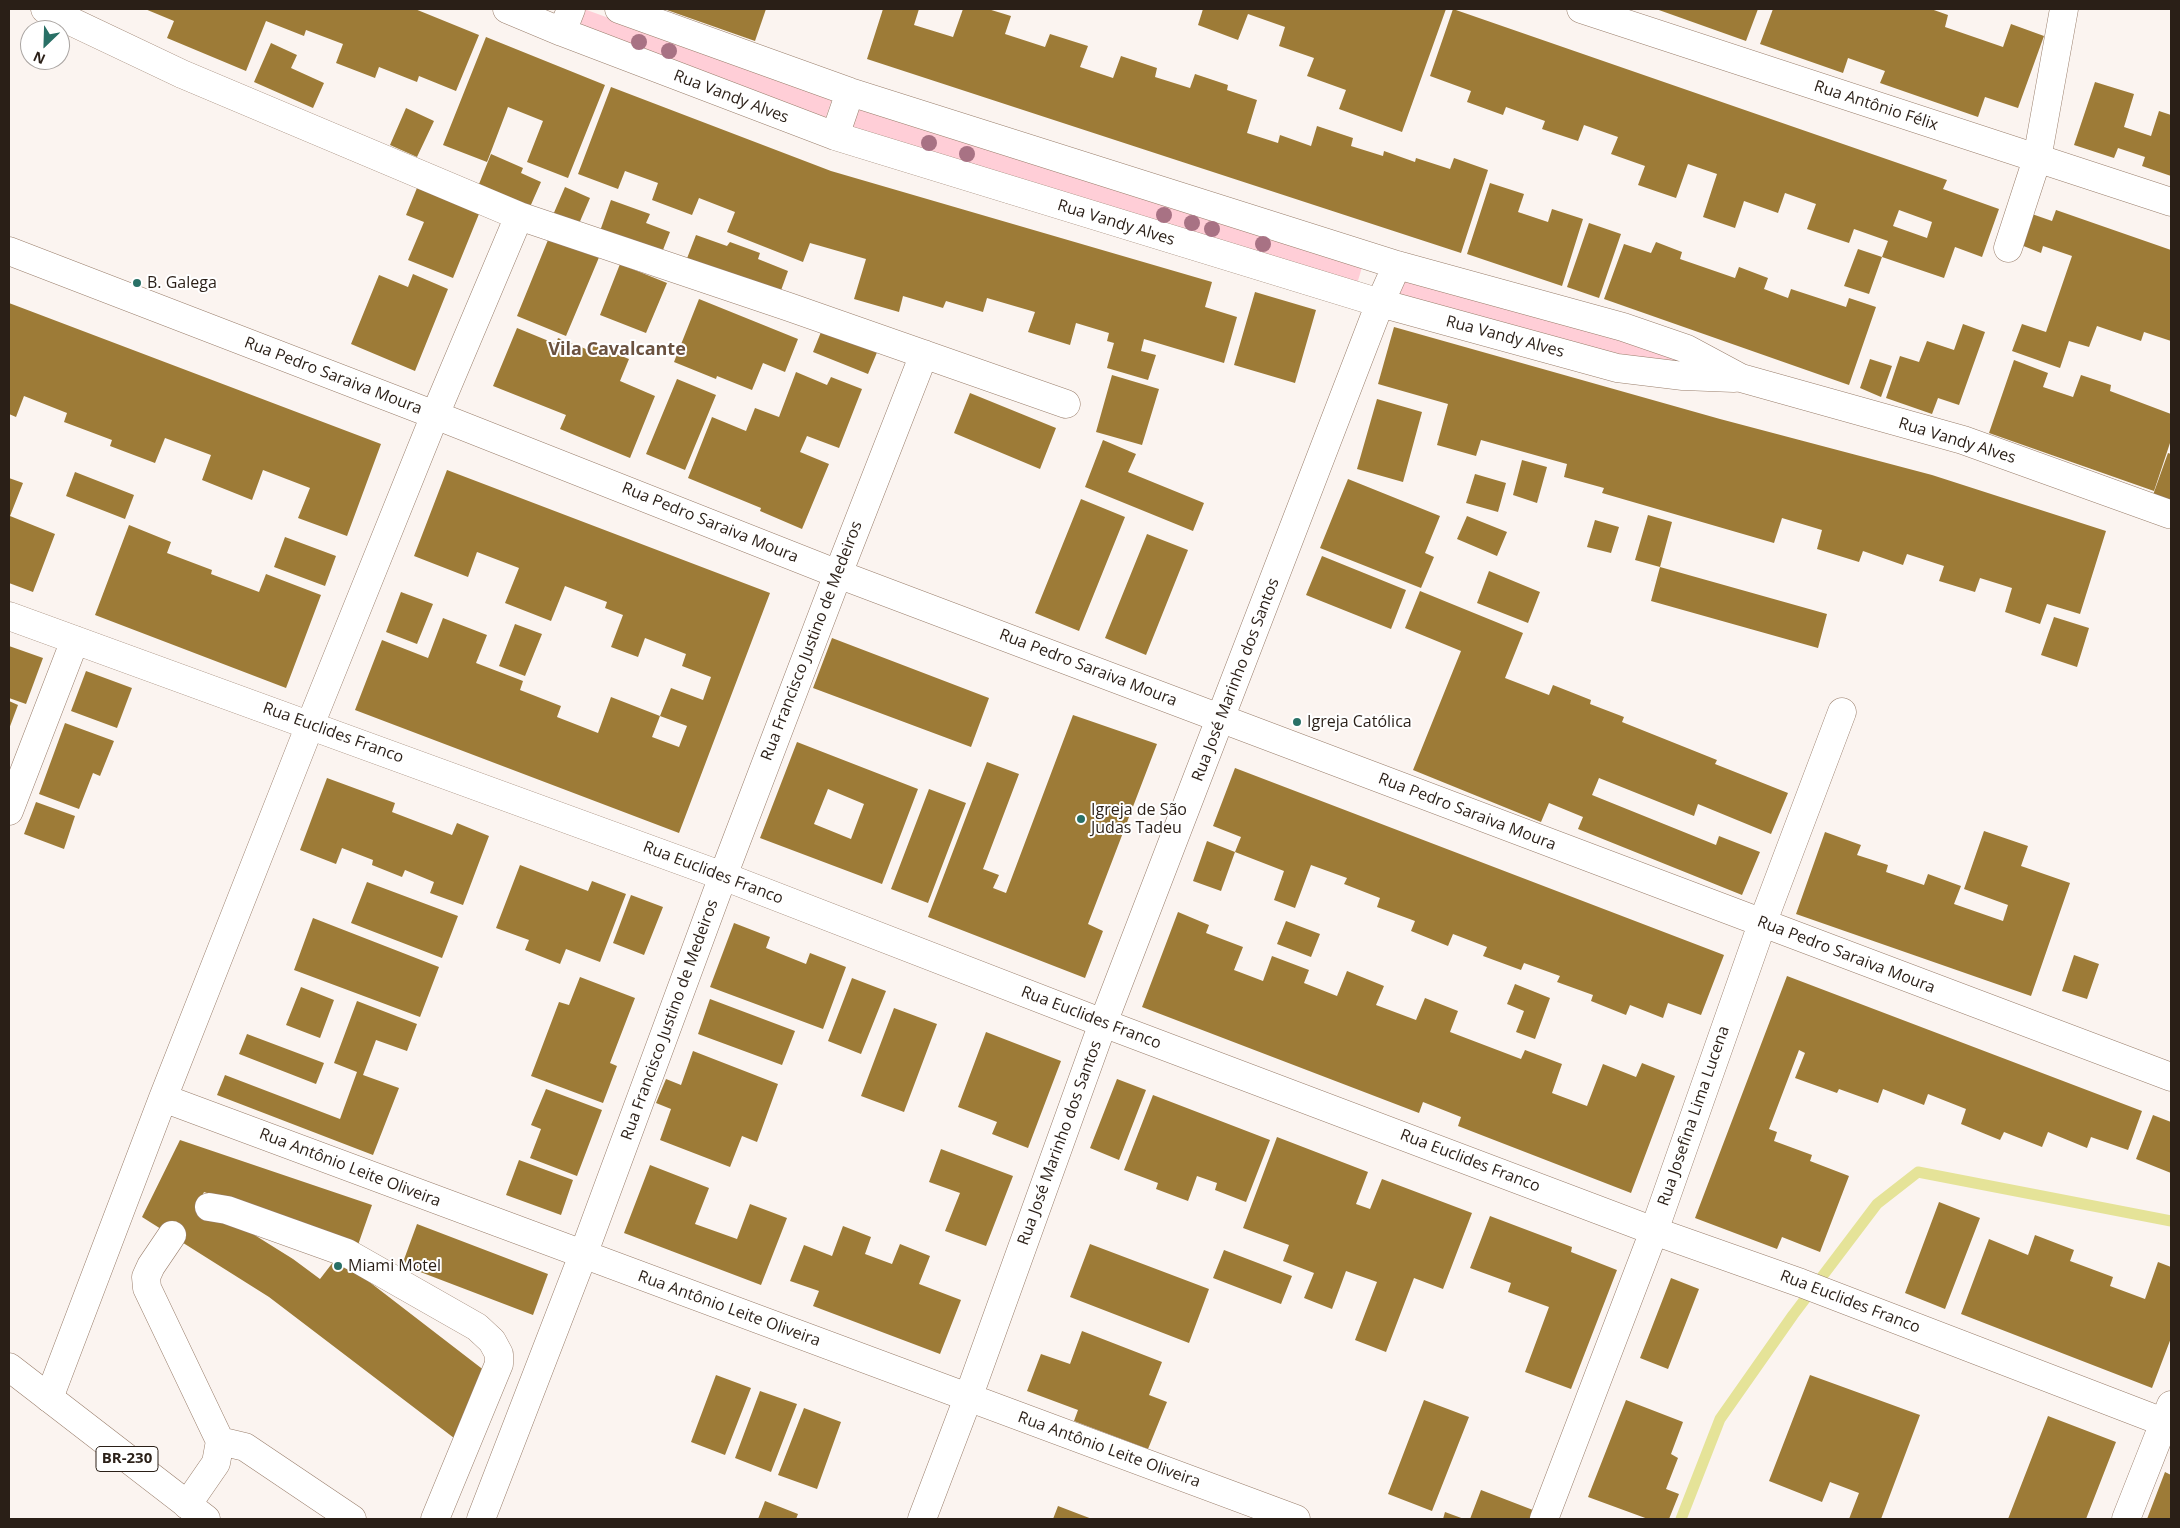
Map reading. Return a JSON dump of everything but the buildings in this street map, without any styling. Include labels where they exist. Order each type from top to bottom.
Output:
[{"type":"main road","points":[[45,9],[182,74],[519,216],[1066,404]]},
{"type":"main road","name":"Rua Vandy Alves","points":[[507,9],[566,20],[835,136],[1380,303],[1617,368],[1682,376],[1741,378]]},
{"type":"main road","name":"Rua Vandy Alves","points":[[618,9],[850,92],[1397,265],[1623,327],[1687,349],[1741,378],[1964,440],[2169,514]]},
{"type":"main road","name":"Rua Antônio Félix","points":[[1581,9],[2171,202]]},
{"type":"main road","points":[[2008,248],[2037,159],[2064,9]]},
{"type":"main road","points":[[835,136],[850,92]]},
{"type":"main road","points":[[49,1398],[163,1098],[310,725],[435,415],[519,216]]},
{"type":"main road","name":"Rua Pedro Saraiva Moura","points":[[9,250],[838,574],[2171,1077]]},
{"type":"main road","name":"Rua José Marinho dos Santos","points":[[922,1519],[968,1398],[1103,1023],[1380,303],[1397,265]]},
{"type":"main road","name":"Rua Francisco Justino de Medeiros","points":[[480,1519],[583,1255],[723,876],[924,354]]},
{"type":"main road","name":"Rua Euclides Franco","points":[[9,616],[723,876],[1103,1023],[1654,1231],[2169,1417]]},
{"type":"main road","points":[[9,810],[75,640]]},
{"type":"main road","name":"Rua Josefina Lima Lucena","points":[[1544,1519],[1654,1231],[1762,924],[1842,712]]},
{"type":"main road","name":"Rua Antônio Leite Oliveira","points":[[163,1098],[1296,1519]]},
{"type":"main road","points":[[209,1207],[227,1210],[347,1253],[477,1326],[492,1342],[499,1354],[499,1364],[435,1519]]},
{"type":"main road","points":[[172,1235],[151,1266],[146,1277],[147,1288],[220,1442],[216,1463],[197,1512]]},
{"type":"main road","name":"BR-230","points":[[9,1367],[197,1512]]},
{"type":"main road","points":[[2126,1519],[2169,1417]]},
{"type":"main road","points":[[220,1442],[245,1447],[352,1519]]},
{"type":"shaded area","points":[[584,9],[832,99],[825,120],[576,28]]},
{"type":"shaded area","points":[[856,107],[1363,264],[1357,284],[849,130]]},
{"type":"shaded area","points":[[1405,276],[1685,357],[1681,368],[1620,360],[1398,300]]},
{"type":"waterway","points":[[1681,1519],[1720,1419],[1793,1315],[1877,1204],[1918,1172],[2171,1221]]},
{"type":"place","name":"B. Galega","points":[[137,283]]},
{"type":"place","name":"Igreja Católica","points":[[1297,722]]},
{"type":"place","name":"Igreja de São Judas Tadeu","points":[[1081,819]]},
{"type":"place","name":"Miami Motel","points":[[338,1266]]},
{"type":"district","name":"Vila Cavalcante","points":[[617,350]]}]
